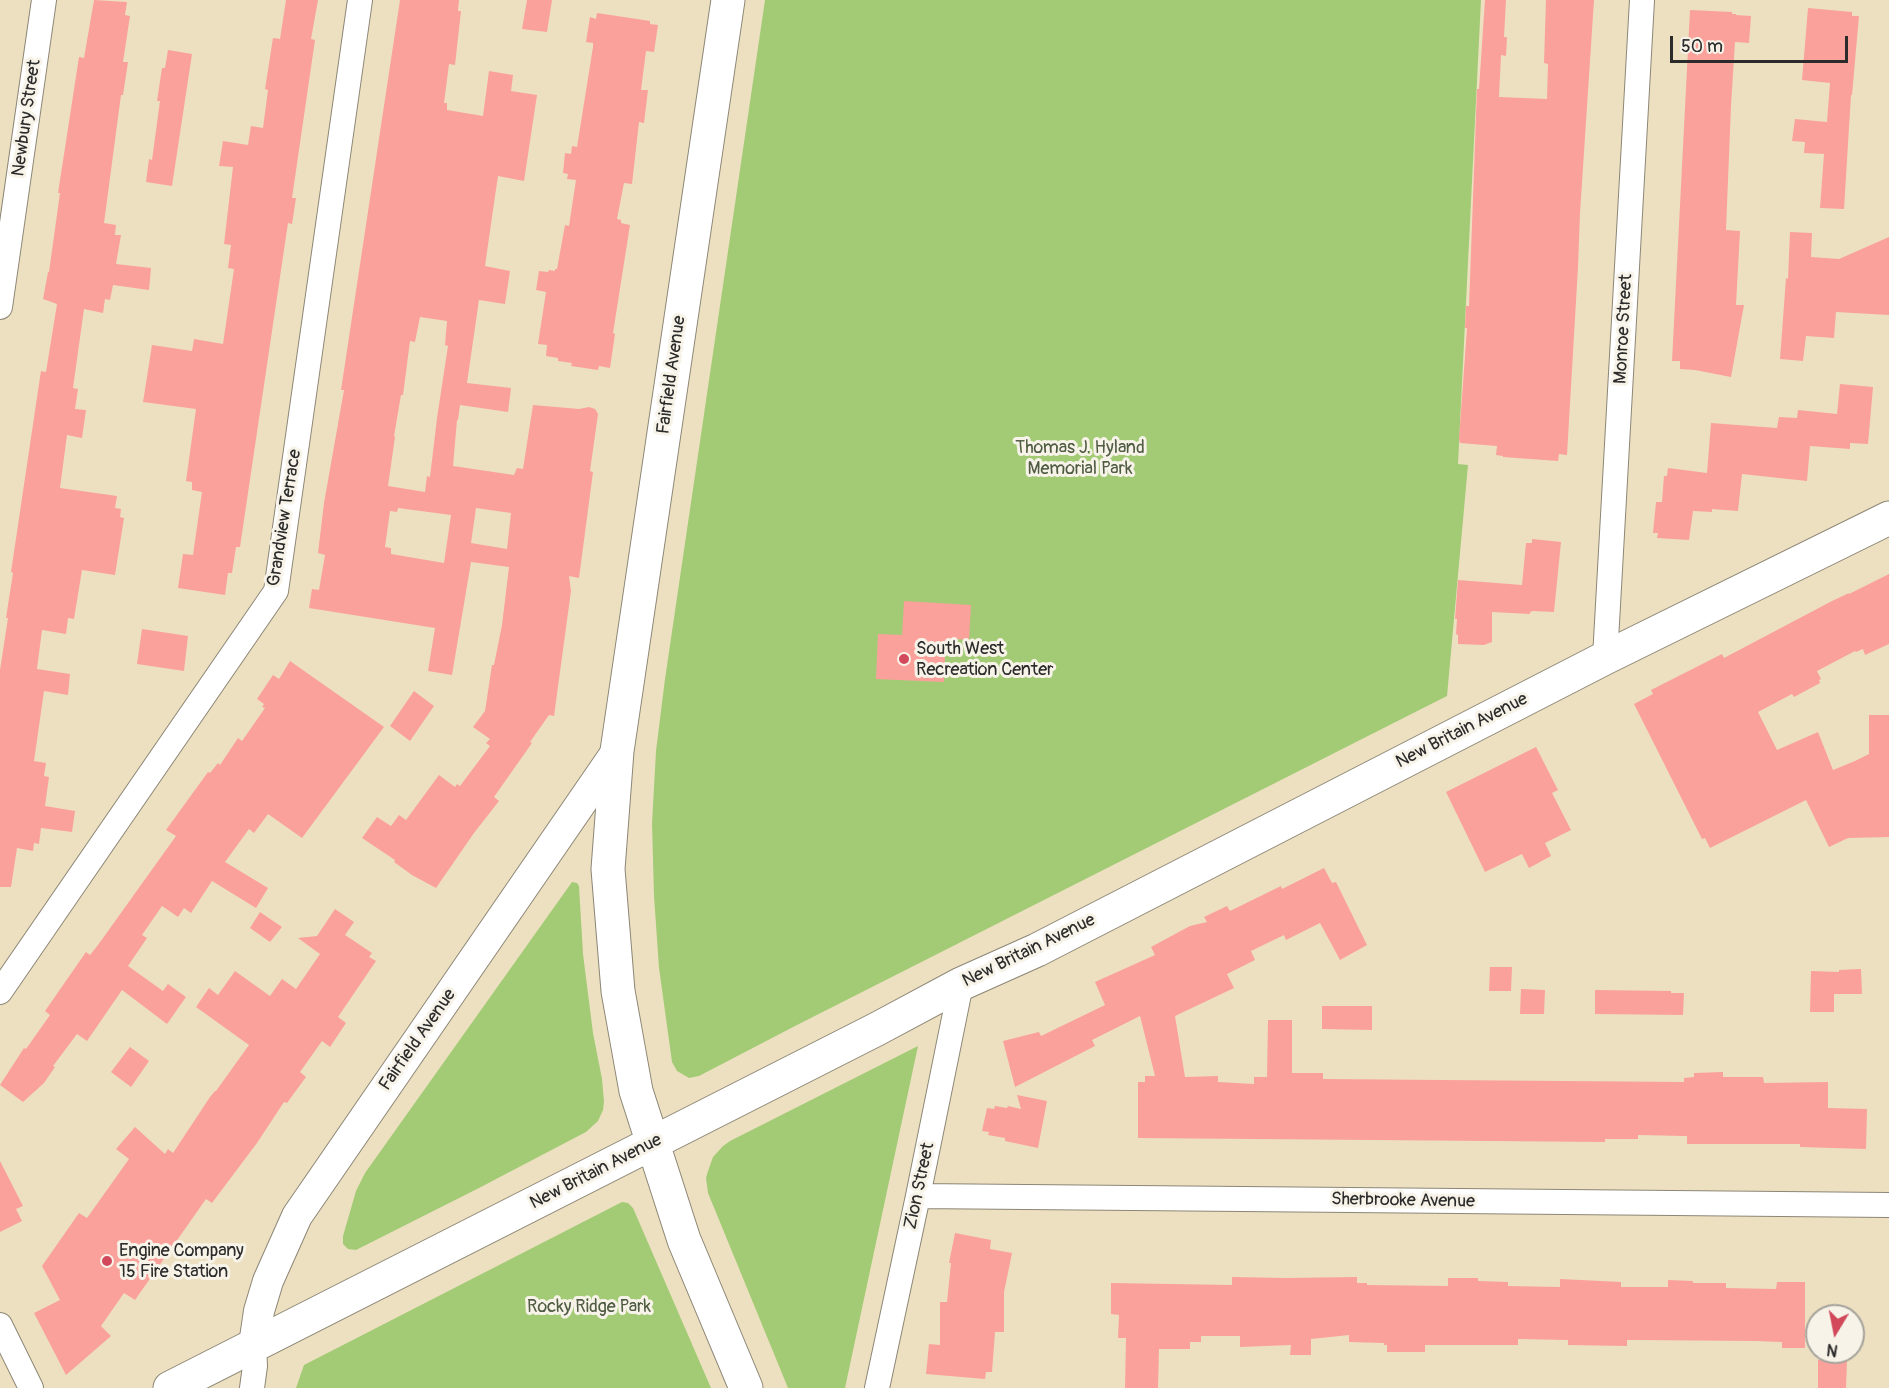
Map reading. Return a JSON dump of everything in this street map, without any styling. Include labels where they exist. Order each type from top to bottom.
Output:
[{"type":"main road","name":"Fairfield Avenue","points":[[728,0],[617,751],[608,869],[613,940],[626,1040],[636,1091],[687,1249],[746,1388]]},
{"type":"main road","name":"New Britain Avenue","points":[[170,1388],[652,1144],[961,984],[1037,950],[1605,658],[1889,518]]},
{"type":"street","name":"Newbury Street","points":[[0,307],[44,0]]},
{"type":"street","name":"Grandview Terrace","points":[[0,992],[276,591],[360,0]]},
{"type":"street","name":"Monroe Street","points":[[1605,658],[1642,0]]},
{"type":"street","name":"Fairfield Avenue","points":[[254,1345],[259,1311],[268,1281],[297,1216],[617,751]]},
{"type":"street","name":"Zion Street","points":[[877,1388],[961,984]]},
{"type":"street","name":"Sherbrooke Avenue","points":[[918,1196],[1889,1205]]},
{"type":"street","points":[[0,1325],[31,1388]]},
{"type":"street","points":[[252,1388],[255,1366],[254,1345]]},
{"type":"green space","name":"Thomas J. Hyland Memorial Park","points":[[765,0],[1481,0],[1458,464],[1468,465],[1447,696],[699,1076],[689,1078],[677,1071],[672,1062],[659,968],[652,823],[656,751]]},
{"type":"green space","points":[[572,882],[579,886],[583,954],[593,1033],[602,1079],[604,1102],[598,1121],[586,1132],[479,1188],[356,1250],[348,1249],[343,1244],[343,1236],[356,1191],[365,1173]]},
{"type":"green space","points":[[918,1046],[845,1388],[788,1388],[708,1193],[706,1178],[713,1157],[730,1141]]},
{"type":"green space","name":"Rocky Ridge Park","points":[[622,1202],[628,1203],[633,1208],[711,1388],[296,1388],[304,1365]]},
{"type":"building","points":[[94,0],[127,2],[125,15],[130,16],[123,62],[128,62],[123,95],[121,95],[104,223],[116,225],[115,235],[121,235],[116,264],[151,268],[149,290],[113,285],[110,300],[105,299],[103,313],[84,309],[73,388],[78,389],[75,409],[86,410],[82,438],[67,435],[60,488],[117,496],[115,508],[121,509],[120,517],[124,518],[115,575],[82,570],[74,619],[68,618],[66,634],[42,630],[37,669],[70,674],[68,695],[44,691],[34,761],[46,763],[44,776],[49,777],[45,806],[75,811],[72,832],[41,828],[39,844],[34,843],[33,851],[17,848],[11,887],[0,887],[0,670],[8,618],[6,618],[13,573],[11,572],[41,371],[46,372],[57,304],[43,299],[49,272],[60,193],[58,193],[79,57],[84,58]]},
{"type":"building","points":[[286,0],[318,0],[311,39],[315,40],[292,198],[296,198],[292,224],[288,223],[240,547],[236,547],[232,573],[228,573],[225,595],[178,588],[183,554],[193,555],[202,492],[192,490],[192,482],[186,481],[196,409],[143,402],[152,345],[192,351],[194,339],[223,344],[234,269],[228,268],[231,245],[224,244],[233,167],[219,166],[223,141],[248,145],[251,126],[263,128],[268,90],[265,89],[273,38],[280,39]]},
{"type":"building","points":[[400,0],[459,0],[458,11],[461,11],[455,65],[449,64],[444,103],[447,103],[447,110],[483,116],[489,71],[513,75],[511,91],[537,95],[524,181],[498,176],[485,266],[510,271],[505,304],[479,300],[467,383],[511,388],[508,412],[460,405],[453,466],[514,475],[517,468],[523,469],[533,405],[579,409],[589,407],[595,409],[598,414],[579,578],[569,576],[571,591],[554,716],[549,715],[530,742],[532,743],[494,797],[499,801],[436,888],[412,875],[394,862],[395,860],[362,838],[377,817],[391,826],[399,815],[406,820],[439,775],[455,787],[457,784],[460,786],[490,746],[486,743],[490,739],[473,727],[485,711],[492,665],[494,665],[502,625],[509,567],[471,562],[452,675],[428,671],[435,628],[309,608],[312,589],[319,590],[325,555],[318,553],[324,503],[344,390],[341,390]],"holes":[[[420,317],[447,321],[445,345],[448,346],[430,477],[427,476],[425,492],[388,486],[410,341],[415,342]],[[398,508],[451,515],[444,563],[391,554],[391,548],[385,547],[390,511],[397,512]],[[476,508],[511,513],[507,549],[471,543]]]},
{"type":"building","points":[[527,0],[552,0],[547,32],[522,29]]},
{"type":"building","points":[[1485,0],[1506,0],[1504,37],[1507,37],[1506,56],[1501,55],[1499,97],[1547,99],[1548,64],[1544,63],[1546,0],[1594,0],[1567,455],[1559,454],[1558,461],[1503,457],[1496,455],[1497,446],[1460,443],[1459,439],[1467,328],[1465,328],[1466,306],[1469,306],[1477,89],[1479,89]]},
{"type":"building","points":[[1808,8],[1852,12],[1852,16],[1859,16],[1851,95],[1844,209],[1820,208],[1824,154],[1804,153],[1805,142],[1792,141],[1795,119],[1827,122],[1830,83],[1802,80]]},
{"type":"building","points":[[1690,10],[1732,12],[1736,15],[1751,16],[1749,43],[1735,42],[1731,106],[1726,230],[1740,231],[1736,305],[1744,305],[1731,377],[1680,369],[1680,361],[1672,361]]},
{"type":"building","points":[[597,13],[650,21],[650,24],[658,25],[654,52],[646,51],[641,90],[648,90],[644,123],[639,122],[632,184],[624,183],[617,219],[621,220],[621,223],[630,225],[613,333],[615,334],[610,368],[599,366],[598,370],[571,366],[572,363],[546,356],[547,345],[538,344],[546,292],[536,290],[539,271],[548,272],[557,269],[565,225],[569,226],[576,180],[567,179],[568,174],[563,173],[565,153],[571,154],[572,146],[577,147],[593,47],[593,43],[586,42],[590,17],[596,19]]},
{"type":"building","points":[[168,50],[192,54],[172,186],[146,182],[149,159],[152,160],[162,68],[165,68]]},
{"type":"building","points":[[1790,232],[1812,233],[1811,257],[1839,259],[1889,237],[1889,315],[1836,312],[1834,338],[1806,336],[1803,361],[1780,359]]},
{"type":"building","points":[[1840,384],[1873,387],[1868,444],[1850,443],[1850,449],[1810,446],[1807,481],[1742,474],[1738,511],[1712,509],[1712,512],[1693,511],[1689,540],[1657,538],[1658,533],[1653,533],[1656,502],[1662,502],[1664,476],[1667,476],[1668,468],[1707,473],[1711,423],[1777,428],[1779,417],[1797,418],[1798,410],[1837,414]]},
{"type":"building","points":[[1532,539],[1561,542],[1554,612],[1533,611],[1530,614],[1492,612],[1492,642],[1484,645],[1458,644],[1457,619],[1455,619],[1458,580],[1522,585],[1526,543],[1532,543]]},
{"type":"building","points":[[1889,574],[1889,644],[1865,655],[1863,649],[1855,651],[1817,671],[1821,679],[1820,683],[1794,697],[1792,694],[1758,712],[1777,750],[1818,732],[1833,770],[1869,754],[1869,715],[1889,715],[1889,837],[1848,838],[1829,847],[1806,800],[1710,848],[1705,838],[1702,839],[1634,704],[1653,694],[1651,690],[1722,654],[1724,658]]},
{"type":"building","points":[[904,601],[971,605],[969,640],[955,639],[945,656],[944,682],[876,679],[878,634],[902,635]]},
{"type":"building","points":[[142,629],[188,636],[184,671],[137,664]]},
{"type":"building","points":[[290,661],[384,727],[302,838],[268,814],[254,833],[249,829],[225,862],[268,888],[256,908],[212,881],[191,913],[184,908],[178,917],[162,906],[142,935],[147,938],[128,966],[163,991],[168,984],[186,997],[167,1024],[122,990],[87,1041],[77,1034],[53,1066],[55,1067],[44,1083],[23,1102],[0,1085],[24,1048],[26,1049],[50,1015],[45,1011],[86,952],[90,955],[98,945],[176,836],[166,830],[208,772],[210,773],[218,763],[220,765],[238,738],[242,741],[265,708],[262,707],[264,704],[257,699],[273,675],[279,679]]},
{"type":"building","points":[[414,691],[434,706],[410,741],[390,726]]},
{"type":"building","points":[[1536,747],[1558,790],[1552,793],[1571,830],[1545,843],[1551,856],[1529,868],[1522,854],[1485,872],[1446,792]]},
{"type":"building","points":[[1324,868],[1332,883],[1336,882],[1367,945],[1340,960],[1320,923],[1286,940],[1284,935],[1251,951],[1255,960],[1227,974],[1234,988],[1175,1016],[1185,1077],[1218,1076],[1218,1082],[1254,1084],[1254,1077],[1267,1077],[1268,1020],[1292,1020],[1292,1073],[1323,1073],[1323,1079],[1684,1082],[1684,1078],[1694,1077],[1694,1073],[1723,1072],[1723,1077],[1763,1077],[1764,1083],[1828,1082],[1828,1108],[1867,1109],[1866,1149],[1800,1147],[1800,1144],[1687,1144],[1687,1136],[1638,1135],[1638,1139],[1605,1139],[1605,1142],[1138,1138],[1138,1082],[1145,1082],[1145,1076],[1155,1076],[1140,1016],[1092,1040],[1095,1046],[1015,1087],[1003,1041],[1039,1032],[1041,1036],[1105,1005],[1095,982],[1155,955],[1151,947],[1190,926],[1207,922],[1204,917],[1227,906],[1230,911]]},
{"type":"building","points":[[335,909],[354,922],[345,935],[372,953],[369,957],[376,961],[338,1017],[346,1023],[330,1047],[322,1041],[300,1072],[306,1077],[287,1103],[284,1102],[257,1143],[212,1203],[206,1199],[135,1300],[124,1293],[101,1326],[111,1336],[66,1375],[34,1313],[60,1300],[42,1266],[79,1213],[87,1218],[129,1159],[116,1149],[135,1127],[165,1154],[168,1149],[173,1153],[210,1097],[249,1045],[196,1007],[209,988],[218,995],[235,971],[270,996],[282,979],[296,989],[320,954],[298,938],[317,936]]},
{"type":"building","points":[[260,912],[282,927],[270,942],[250,928]]},
{"type":"building","points":[[1490,967],[1512,967],[1511,991],[1489,991]]},
{"type":"building","points":[[1861,969],[1862,994],[1834,994],[1834,1012],[1810,1012],[1811,971],[1839,972],[1839,970]]},
{"type":"building","points":[[1521,989],[1545,990],[1544,1014],[1520,1014]]},
{"type":"building","points":[[1595,990],[1684,993],[1683,1015],[1595,1014]]},
{"type":"building","points":[[1322,1006],[1372,1006],[1372,1030],[1322,1029]]},
{"type":"building","points":[[130,1047],[149,1061],[131,1087],[111,1072]]},
{"type":"building","points":[[1017,1095],[1047,1101],[1038,1148],[1005,1141],[1005,1138],[988,1135],[989,1132],[982,1131],[987,1108],[994,1109],[995,1106],[1007,1108],[1008,1106],[1021,1109]]},
{"type":"building","points":[[0,1161],[23,1206],[16,1209],[22,1221],[0,1232]]},
{"type":"building","points":[[955,1233],[991,1240],[990,1249],[1012,1253],[1004,1292],[1004,1332],[995,1332],[992,1372],[986,1372],[985,1379],[926,1374],[929,1344],[940,1345],[940,1302],[947,1302],[951,1263],[949,1263]]},
{"type":"building","points":[[1232,1277],[1357,1277],[1357,1283],[1367,1283],[1367,1285],[1448,1286],[1448,1278],[1478,1278],[1478,1281],[1508,1282],[1508,1286],[1560,1287],[1560,1279],[1621,1282],[1621,1287],[1668,1287],[1668,1280],[1726,1283],[1726,1288],[1776,1289],[1777,1282],[1805,1282],[1805,1348],[1782,1348],[1782,1342],[1756,1341],[1627,1340],[1627,1346],[1568,1345],[1568,1340],[1518,1339],[1518,1345],[1425,1345],[1425,1352],[1387,1352],[1387,1345],[1384,1343],[1349,1342],[1349,1335],[1311,1339],[1311,1355],[1290,1355],[1291,1345],[1240,1347],[1240,1336],[1201,1336],[1201,1342],[1190,1342],[1190,1349],[1159,1349],[1158,1388],[1125,1388],[1126,1338],[1118,1338],[1119,1315],[1111,1314],[1111,1283],[1232,1285]]},
{"type":"building","points":[[1818,1364],[1847,1364],[1846,1388],[1818,1388]]},
{"type":"place","name":"South West Recreation Center","points":[[904,659]]},
{"type":"place","name":"Engine Company 15 Fire Station","points":[[107,1261]]}]
